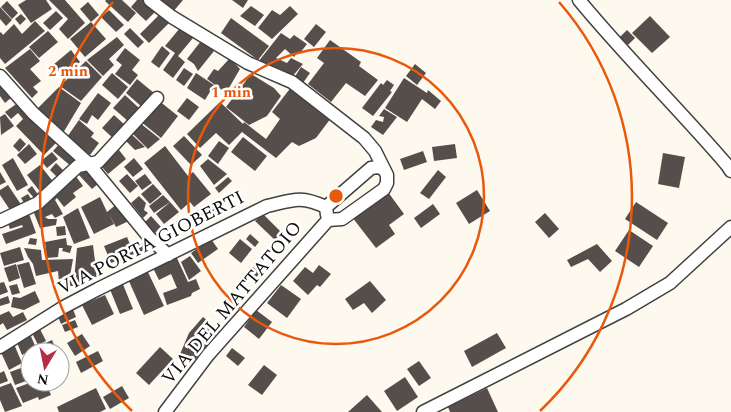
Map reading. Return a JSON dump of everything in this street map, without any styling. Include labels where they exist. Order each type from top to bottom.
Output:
[{"type":"street","points":[[150,0],[172,17],[248,63],[292,82],[364,138],[375,151],[387,176],[387,183],[384,189],[342,219],[327,214]]},
{"type":"street","points":[[579,0],[600,26],[692,124],[731,171]]},
{"type":"street","points":[[0,76],[33,112],[89,164],[149,237],[168,255]]},
{"type":"street","points":[[0,220],[38,202],[78,166],[98,162],[158,98]]},
{"type":"street","name":"VIA DEL MATTATOIO","points":[[165,412],[208,355],[327,214],[371,168],[378,167],[383,169]]},
{"type":"street","name":"VIA PORTA GIOBERTI","points":[[0,347],[62,308],[222,226],[267,206],[304,199],[327,214]]},
{"type":"street","points":[[422,412],[626,309],[670,283],[731,227]]},
{"type":"building","points":[[26,0],[46,0],[52,9],[31,23],[18,5]]},
{"type":"building","points":[[49,0],[65,0],[85,23],[68,39],[59,29],[68,19]]},
{"type":"building","points":[[106,0],[122,0],[136,13],[128,22]]},
{"type":"building","points":[[137,0],[144,0],[156,11],[146,21],[131,7]]},
{"type":"building","points":[[157,0],[183,0],[172,13]]},
{"type":"building","points":[[232,0],[248,0],[243,8]]},
{"type":"building","points":[[7,1],[18,13],[12,19],[1,7]]},
{"type":"building","points":[[88,2],[99,15],[91,22],[80,9]]},
{"type":"building","points":[[251,6],[264,15],[255,26],[240,16]]},
{"type":"building","points":[[290,6],[298,14],[272,39],[258,28],[272,10],[280,15]]},
{"type":"building","points":[[0,7],[12,20],[6,26],[0,19]]},
{"type":"building","points":[[109,10],[124,25],[116,32],[101,17]]},
{"type":"building","points":[[56,11],[63,18],[50,30],[43,23]]},
{"type":"building","points":[[161,13],[170,22],[149,43],[140,34]]},
{"type":"building","points":[[21,14],[26,19],[20,25],[15,19]]},
{"type":"building","points":[[650,16],[670,37],[652,53],[632,33]]},
{"type":"building","points":[[231,18],[269,46],[258,60],[221,33]]},
{"type":"building","points":[[35,21],[45,31],[5,64],[0,58],[0,33],[3,35],[14,24],[22,34]]},
{"type":"building","points":[[91,22],[106,39],[85,57],[70,39]]},
{"type":"building","points":[[316,24],[326,32],[314,47],[304,39]]},
{"type":"building","points":[[130,28],[144,42],[138,48],[124,34]]},
{"type":"building","points":[[180,28],[193,38],[178,56],[185,62],[173,78],[163,70],[175,53],[165,46]]},
{"type":"building","points":[[627,30],[635,38],[628,45],[620,37]]},
{"type":"building","points":[[48,31],[58,42],[39,58],[29,47]]},
{"type":"building","points":[[281,33],[290,39],[294,35],[307,44],[294,57],[285,49],[276,58],[287,63],[291,58],[303,64],[291,78],[258,62]]},
{"type":"building","points":[[117,37],[124,45],[109,59],[114,65],[103,76],[87,60]]},
{"type":"building","points":[[330,40],[361,62],[359,66],[378,80],[365,96],[346,83],[331,102],[308,84],[324,63],[317,58]]},
{"type":"building","points":[[201,41],[214,51],[198,71],[194,64],[187,59]]},
{"type":"building","points":[[162,46],[170,53],[159,68],[151,62]]},
{"type":"building","points":[[125,48],[140,60],[132,70],[138,75],[130,85],[115,74],[122,65],[116,60]]},
{"type":"building","points":[[30,49],[40,61],[30,69],[41,81],[33,87],[38,92],[32,98],[5,68]]},
{"type":"building","points":[[71,50],[80,62],[63,76],[53,65]]},
{"type":"building","points":[[230,58],[240,69],[226,93],[207,79],[214,69],[218,71]]},
{"type":"building","points":[[86,61],[102,77],[81,101],[60,86]]},
{"type":"building","points":[[415,64],[426,73],[417,85],[406,76]]},
{"type":"building","points":[[301,67],[310,73],[303,83],[294,78]]},
{"type":"building","points":[[184,68],[193,74],[184,86],[176,80]]},
{"type":"building","points":[[112,73],[128,87],[118,99],[102,85]]},
{"type":"building","points":[[196,73],[214,85],[205,100],[187,88]]},
{"type":"building","points":[[251,74],[274,88],[281,96],[267,116],[249,125],[226,107]]},
{"type":"building","points":[[404,78],[427,93],[428,90],[441,101],[435,109],[422,99],[407,122],[385,108]]},
{"type":"building","points":[[137,79],[154,93],[142,107],[126,93]]},
{"type":"building","points":[[0,80],[12,97],[5,103],[0,96]]},
{"type":"building","points":[[387,80],[394,85],[390,91],[392,92],[373,116],[362,108],[381,83],[383,85]]},
{"type":"building","points":[[292,86],[331,118],[316,138],[299,146],[292,142],[276,158],[242,132],[229,145],[216,133],[200,148],[187,134],[220,102],[243,124],[244,122],[266,139],[280,119],[272,112]]},
{"type":"building","points":[[59,87],[81,103],[63,133],[37,109]]},
{"type":"building","points":[[98,93],[111,103],[98,120],[92,115],[87,124],[79,119]]},
{"type":"building","points":[[125,95],[140,109],[129,122],[113,108]]},
{"type":"building","points":[[187,98],[199,107],[189,120],[177,111]]},
{"type":"building","points":[[158,100],[178,116],[161,138],[140,121]]},
{"type":"building","points":[[19,102],[57,142],[44,155],[16,126],[23,119],[18,113],[11,119],[5,112]]},
{"type":"building","points":[[384,109],[397,117],[383,135],[371,127],[376,120],[383,122],[384,117],[379,116]]},
{"type":"building","points":[[5,114],[14,126],[1,135],[0,117]]},
{"type":"building","points":[[114,115],[126,126],[114,139],[102,128]]},
{"type":"building","points":[[79,120],[94,133],[91,137],[99,143],[90,155],[67,137]]},
{"type":"building","points":[[140,123],[160,139],[148,149],[131,132]]},
{"type":"building","points":[[130,133],[145,147],[135,150],[124,139]]},
{"type":"building","points":[[184,136],[202,155],[191,165],[173,146]]},
{"type":"building","points":[[243,137],[267,156],[255,171],[231,152]]},
{"type":"building","points":[[20,138],[26,144],[19,152],[13,146]]},
{"type":"building","points":[[219,141],[229,148],[218,164],[208,156]]},
{"type":"building","points":[[61,142],[80,159],[72,167],[53,151]]},
{"type":"building","points":[[29,144],[37,154],[25,164],[17,155]]},
{"type":"building","points":[[455,144],[457,158],[434,161],[432,147]]},
{"type":"building","points":[[165,146],[188,176],[193,172],[211,194],[194,207],[190,202],[181,210],[144,163]]},
{"type":"building","points":[[119,150],[126,159],[108,174],[101,166]]},
{"type":"building","points":[[423,151],[427,162],[404,170],[400,159]]},
{"type":"building","points":[[52,152],[58,159],[47,168],[41,161]]},
{"type":"building","points":[[663,153],[685,157],[679,188],[658,184]]},
{"type":"building","points":[[13,158],[28,185],[17,191],[2,165]]},
{"type":"building","points":[[134,158],[143,169],[133,177],[124,167]]},
{"type":"building","points":[[208,159],[227,174],[214,185],[200,166]]},
{"type":"building","points":[[56,163],[63,170],[57,177],[50,170]]},
{"type":"building","points":[[40,165],[55,184],[42,194],[27,175]]},
{"type":"building","points":[[86,168],[99,183],[92,189],[79,175]]},
{"type":"building","points":[[438,170],[446,177],[429,199],[420,193]]},
{"type":"building","points":[[0,172],[6,182],[0,185]]},
{"type":"building","points":[[127,174],[138,186],[130,193],[119,181]]},
{"type":"building","points":[[145,174],[152,183],[142,190],[135,181]]},
{"type":"building","points":[[75,175],[83,186],[73,193],[76,197],[64,207],[57,198],[55,200],[63,214],[55,218],[52,214],[45,217],[57,219],[56,225],[40,228],[32,208]]},
{"type":"building","points":[[228,177],[232,181],[219,193],[215,188]]},
{"type":"building","points":[[153,184],[162,194],[150,204],[141,194]]},
{"type":"building","points":[[8,185],[22,206],[12,213],[0,195],[0,190]]},
{"type":"building","points":[[32,186],[39,196],[35,199],[27,190]]},
{"type":"building","points":[[477,190],[490,211],[469,224],[456,203]]},
{"type":"building","points":[[388,192],[404,214],[389,225],[395,234],[376,248],[352,217]]},
{"type":"building","points":[[28,194],[33,202],[26,206],[21,198]]},
{"type":"building","points":[[163,195],[170,202],[154,213],[149,206]]},
{"type":"building","points":[[139,196],[146,203],[144,210],[148,213],[143,218],[131,203]]},
{"type":"building","points":[[100,197],[107,212],[118,203],[131,220],[116,227],[109,214],[114,224],[94,234],[81,207]]},
{"type":"building","points":[[170,202],[179,212],[164,224],[156,214]]},
{"type":"building","points":[[218,202],[222,212],[195,223],[190,213]]},
{"type":"building","points":[[636,202],[668,223],[657,240],[625,219]]},
{"type":"building","points":[[433,204],[440,214],[421,228],[414,218]]},
{"type":"building","points":[[78,208],[90,238],[74,244],[63,217]]},
{"type":"building","points":[[28,211],[36,233],[6,244],[2,234],[23,227],[22,225],[10,229],[6,218]]},
{"type":"building","points":[[545,213],[559,229],[549,238],[535,222]]},
{"type":"building","points":[[263,214],[283,234],[276,241],[255,221]]},
{"type":"building","points":[[151,216],[161,227],[155,233],[144,223]]},
{"type":"building","points":[[177,221],[181,226],[176,231],[171,225]]},
{"type":"building","points":[[65,226],[66,235],[57,236],[56,227]]},
{"type":"building","points":[[629,230],[653,246],[639,267],[615,251]]},
{"type":"building","points":[[250,234],[259,242],[255,247],[246,239]]},
{"type":"building","points":[[127,237],[134,254],[111,263],[104,246]]},
{"type":"building","points":[[30,238],[37,239],[36,245],[28,244]]},
{"type":"building","points":[[66,238],[67,245],[72,246],[70,253],[62,251],[63,248],[59,248],[58,257],[47,258],[45,242]]},
{"type":"building","points":[[211,239],[218,249],[198,263],[191,253]]},
{"type":"building","points":[[240,239],[252,249],[241,263],[229,253]]},
{"type":"building","points":[[148,240],[153,248],[137,256],[132,248]]},
{"type":"building","points":[[597,244],[612,261],[600,272],[588,259],[571,267],[567,260]]},
{"type":"building","points":[[93,245],[97,277],[88,277],[84,284],[80,286],[68,286],[69,280],[74,280],[77,248]]},
{"type":"building","points":[[20,247],[24,260],[4,266],[0,253]]},
{"type":"building","points":[[24,248],[41,250],[42,260],[73,259],[70,276],[59,282],[58,271],[36,276],[33,264]]},
{"type":"building","points":[[176,256],[188,282],[196,279],[200,289],[192,293],[191,296],[167,305],[163,293],[177,288],[171,274],[159,280],[153,268]]},
{"type":"building","points":[[190,256],[201,271],[189,280],[181,262]]},
{"type":"building","points":[[29,262],[36,284],[24,288],[17,265]]},
{"type":"building","points":[[16,264],[20,278],[9,282],[4,268]]},
{"type":"building","points":[[319,265],[331,274],[320,287],[317,285],[308,295],[293,281],[305,267],[313,273]]},
{"type":"building","points":[[253,267],[260,273],[253,281],[246,275]]},
{"type":"building","points":[[147,270],[164,306],[144,315],[128,279]]},
{"type":"building","points":[[370,281],[386,300],[372,313],[364,303],[353,310],[345,299]]},
{"type":"building","points":[[4,282],[8,292],[0,295],[0,283]]},
{"type":"building","points":[[122,282],[133,309],[120,314],[109,287]]},
{"type":"building","points":[[17,284],[20,293],[12,295],[9,286]]},
{"type":"building","points":[[281,285],[301,299],[287,318],[267,303]]},
{"type":"building","points":[[35,291],[40,302],[24,310],[11,307],[13,297],[20,298]]},
{"type":"building","points":[[105,295],[114,314],[92,325],[82,305]]},
{"type":"building","points":[[8,296],[10,303],[0,306],[0,299]]},
{"type":"building","points":[[72,307],[76,317],[61,324],[57,314]]},
{"type":"building","points":[[256,310],[272,322],[259,339],[244,327]]},
{"type":"building","points":[[9,311],[13,317],[23,312],[27,320],[7,330],[3,323],[0,325],[0,315]]},
{"type":"building","points":[[203,317],[220,330],[196,359],[180,354],[189,333]]},
{"type":"building","points":[[75,320],[78,327],[65,332],[62,325]]},
{"type":"building","points":[[40,329],[46,341],[36,342],[32,333]]},
{"type":"building","points":[[497,333],[506,348],[472,367],[464,351]]},
{"type":"building","points":[[30,334],[33,342],[20,342],[20,350],[16,340]]},
{"type":"building","points":[[82,334],[90,346],[75,356],[69,342]]},
{"type":"building","points":[[14,344],[20,358],[20,364],[9,370],[0,350]]},
{"type":"building","points":[[160,347],[173,359],[149,385],[136,373]]},
{"type":"building","points":[[232,348],[245,358],[238,366],[226,356]]},
{"type":"building","points":[[98,351],[103,361],[81,373],[76,362]]},
{"type":"building","points":[[419,361],[431,378],[419,386],[407,369]]},
{"type":"building","points":[[264,365],[277,375],[262,395],[248,385]]},
{"type":"building","points":[[20,368],[20,383],[15,385],[10,372]]},
{"type":"building","points":[[4,371],[8,381],[0,384],[0,373]]},
{"type":"building","points":[[405,377],[418,397],[397,411],[384,391]]},
{"type":"building","points":[[11,383],[22,406],[5,412],[0,400],[0,387]]},
{"type":"building","points":[[20,386],[20,392],[50,392],[51,395],[39,400],[38,397],[23,403],[16,388]]},
{"type":"building","points":[[122,386],[129,398],[110,409],[103,397]]},
{"type":"building","points":[[96,388],[106,409],[100,412],[59,412],[57,407]]},
{"type":"building","points":[[487,388],[498,412],[450,412],[448,407]]},
{"type":"building","points":[[367,395],[382,412],[348,412]]}]
